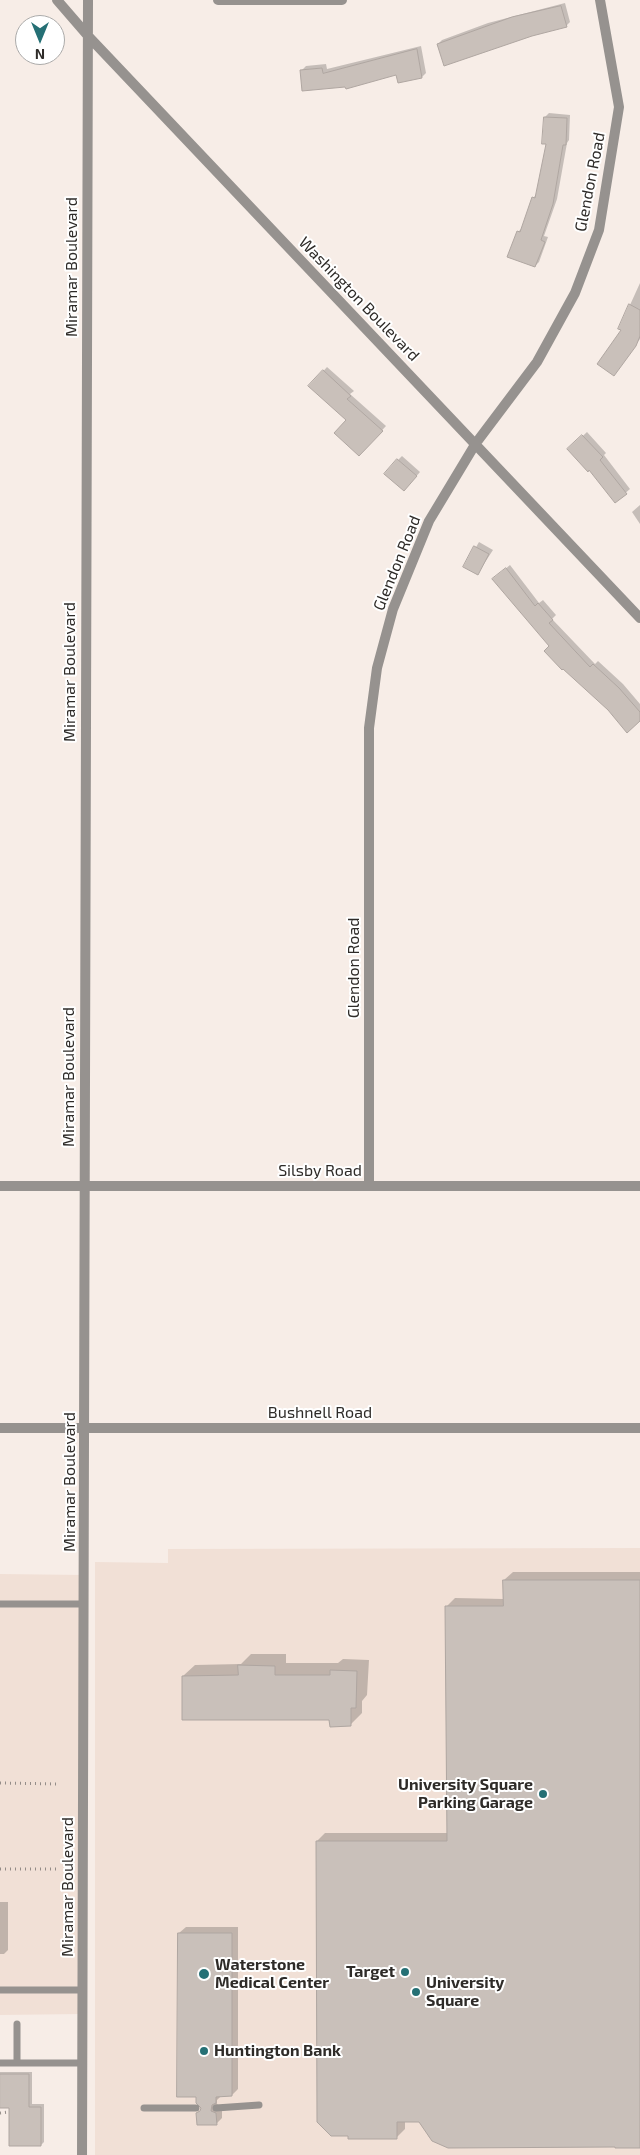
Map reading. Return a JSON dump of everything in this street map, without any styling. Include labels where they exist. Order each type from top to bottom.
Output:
[{"type":"street","name":"Washington Boulevard","points":[[57,0],[89,37],[640,618]]},
{"type":"street","name":"Miramar Boulevard","points":[[82,2155],[88,0]]},
{"type":"street","points":[[218,0],[342,0]]},
{"type":"street","name":"Glendon Road","points":[[369,1186],[369,728],[377,668],[393,609],[429,521],[476,443],[537,362],[575,293],[598,230],[619,106],[600,0]]},
{"type":"street","name":"Silsby Road","points":[[0,1186],[640,1186]]},
{"type":"street","name":"Bushnell Road","points":[[0,1428],[640,1428]]},
{"type":"lane","points":[[0,1604],[84,1604]]},
{"type":"lane","points":[[0,1990],[83,1990]]},
{"type":"lane","points":[[17,2024],[17,2063]]},
{"type":"lane","points":[[0,2063],[82,2063]]},
{"type":"lane","points":[[216,2108],[259,2106]]},
{"type":"lane","points":[[144,2108],[196,2108]]},
{"type":"path","points":[[0,1783],[58,1784]]},
{"type":"path","points":[[0,1869],[58,1869]]},
{"type":"path","points":[[0,2113],[8,2112]]},
{"type":"shaded area","name":"University Square","points":[[640,1548],[640,2155],[95,2155],[95,1562],[168,1563],[168,1549]]},
{"type":"shaded area","points":[[0,1574],[84,1575],[83,2014],[0,2015]]},
{"type":"building","points":[[561,6],[567,27],[532,36],[444,66],[437,44],[512,17]]},
{"type":"building","points":[[417,49],[422,78],[398,83],[396,75],[346,89],[345,87],[302,91],[300,70],[322,68],[323,73]]},
{"type":"building","points":[[544,117],[567,118],[566,145],[563,145],[553,204],[541,240],[545,242],[535,267],[507,257],[517,231],[520,232],[532,197],[535,198],[546,144],[542,144]]},
{"type":"building","points":[[629,304],[640,310],[640,336],[636,346],[614,376],[597,364],[621,330],[618,329]]},
{"type":"building","points":[[323,370],[351,396],[347,399],[383,431],[359,456],[334,433],[346,420],[308,386]]},
{"type":"building","points":[[582,435],[603,457],[600,460],[627,494],[615,503],[589,470],[588,472],[567,449]]},
{"type":"building","points":[[397,459],[417,476],[404,491],[384,474]]},
{"type":"building","points":[[474,546],[489,554],[478,575],[463,567]]},
{"type":"building","points":[[506,568],[535,606],[538,603],[553,620],[549,623],[590,667],[593,664],[619,688],[640,712],[640,721],[627,733],[608,710],[562,670],[544,651],[549,646],[492,579]]},
{"type":"building","points":[[503,1580],[640,1580],[640,2148],[448,2148],[432,2141],[419,2122],[397,2122],[397,2139],[348,2139],[348,2136],[331,2136],[317,2122],[316,1841],[447,1841],[445,1606],[503,1606]]},
{"type":"building","points":[[238,1665],[275,1666],[275,1675],[330,1675],[330,1670],[357,1671],[356,1708],[351,1708],[351,1726],[330,1727],[329,1720],[182,1720],[182,1676],[238,1675]]},
{"type":"building","points":[[178,1933],[232,1933],[232,2096],[216,2097],[216,2103],[212,2105],[211,2111],[216,2113],[217,2125],[197,2125],[196,2113],[201,2108],[196,2103],[196,2097],[177,2097]]},
{"type":"building","points":[[0,2074],[29,2074],[29,2107],[41,2107],[41,2146],[9,2146],[9,2108],[0,2108]]},
{"type":"place","name":"University Square Parking Garage","points":[[543,1794]]},
{"type":"place","name":"Target","points":[[405,1972]]},
{"type":"place","name":"Waterstone Medical Center","points":[[204,1974]]},
{"type":"place","name":"University Square","points":[[416,1992]]},
{"type":"place","name":"Huntington Bank","points":[[204,2051]]}]
